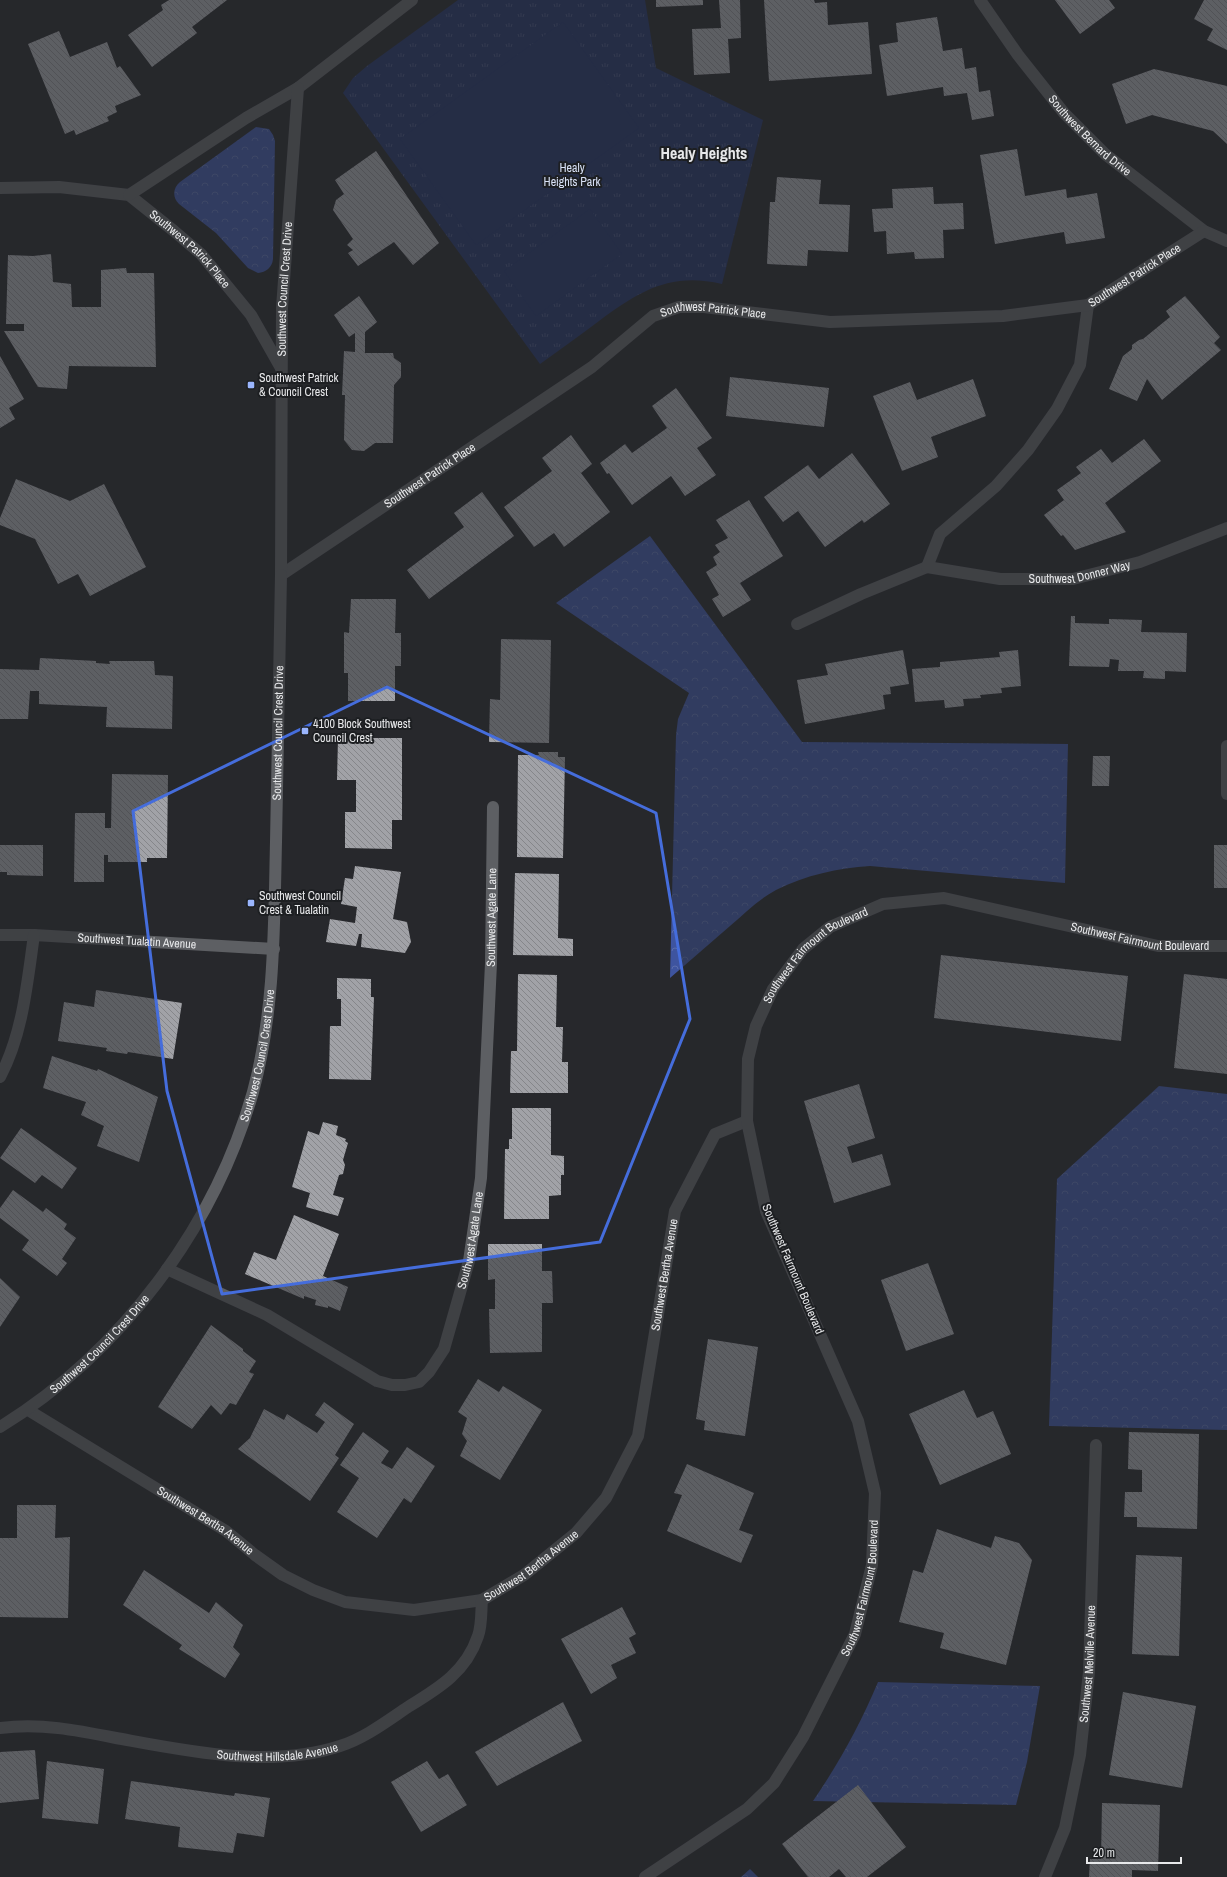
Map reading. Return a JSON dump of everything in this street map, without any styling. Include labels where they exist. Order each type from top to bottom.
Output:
[{"type":"street","points":[[0,188],[60,187],[129,194],[246,118],[298,88],[412,0]]},
{"type":"street","name":"Southwest Bernard Drive","points":[[980,0],[1018,55],[1064,113],[1105,154],[1204,231],[1227,240]]},
{"type":"street","name":"Southwest Council Crest Drive","points":[[0,1427],[28,1410],[91,1356],[118,1329],[167,1269],[194,1231],[236,1145],[253,1092],[265,1033],[274,949],[281,575],[282,308],[298,88]]},
{"type":"street","name":"Southwest Patrick Place","points":[[129,194],[201,254],[251,315],[282,370]]},
{"type":"street","name":"Southwest Patrick Place","points":[[281,575],[592,367],[653,316],[666,311],[679,307],[704,307],[830,322],[1002,316],[1088,306],[1204,231]]},
{"type":"street","points":[[798,624],[861,594],[927,567],[940,534],[996,486],[1028,450],[1057,409],[1080,365],[1088,306]]},
{"type":"street","name":"Southwest Donner Way","points":[[927,567],[1000,579],[1073,579],[1140,562],[1227,528]]},
{"type":"street","points":[[1227,746],[1227,794]]},
{"type":"street","name":"Southwest Agate Lane","points":[[167,1269],[267,1315],[376,1381],[392,1385],[405,1385],[419,1382],[429,1372],[444,1348],[469,1261],[481,1178],[491,963],[493,807]]},
{"type":"street","name":"Southwest Fairmount Boulevard","points":[[645,1877],[747,1809],[774,1783],[803,1737],[855,1634],[872,1565],[875,1493],[858,1421],[766,1211],[747,1121],[748,1059],[756,1026],[773,989],[803,949],[830,927],[883,904],[944,898],[1158,946],[1227,946]]},
{"type":"street","name":"Southwest Tualatin Avenue","points":[[0,935],[34,935],[274,949]]},
{"type":"street","points":[[0,1078],[6,1066],[19,1028],[24,1005],[34,935]]},
{"type":"street","name":"Southwest Bertha Avenue","points":[[28,1410],[226,1531],[255,1555],[283,1575],[313,1590],[345,1602],[414,1610],[482,1600],[524,1575],[576,1534],[606,1498],[638,1436],[675,1211],[715,1134],[747,1121]]},
{"type":"street","name":"Southwest Melville Avenue","points":[[1045,1877],[1065,1828],[1081,1747],[1089,1672],[1096,1445]]},
{"type":"street","name":"Southwest Hillsdale Avenue","points":[[0,1728],[16,1726],[47,1726],[228,1756],[292,1755],[320,1752],[360,1737],[435,1690],[454,1676],[469,1656],[478,1635],[482,1600]]},
{"type":"highlighted area","points":[[387,687],[656,813],[690,1019],[600,1242],[222,1294],[167,1091],[133,811]]},
{"type":"green space","name":"Healy Heights Park","points":[[458,0],[645,0],[656,68],[763,120],[722,284],[687,280],[656,287],[642,293],[614,310],[540,364],[343,93],[353,78],[367,66]]},
{"type":"green space","name":"Healy Heights Park","points":[[563,22],[639,128],[476,245],[400,139]]},
{"type":"green space","points":[[256,127],[269,129],[275,141],[273,259],[268,269],[264,272],[258,273],[248,268],[216,233],[179,204],[174,196],[176,187],[180,182]]},
{"type":"green space","points":[[590,209],[622,254],[536,316],[504,271]]},
{"type":"green space","points":[[650,536],[802,742],[1068,744],[1065,883],[870,866],[846,868],[822,873],[787,885],[764,898],[670,978],[676,735],[678,719],[689,693],[556,603]]},
{"type":"green space","points":[[1159,1086],[1227,1094],[1227,1430],[1049,1426],[1057,1179]]},
{"type":"green space","points":[[878,1682],[1040,1686],[1027,1762],[1016,1805],[813,1801],[832,1772],[848,1743]]},
{"type":"green space","points":[[750,1869],[758,1877],[741,1877]]},
{"type":"building","points":[[169,0],[227,0],[192,27],[197,33],[152,67],[128,35],[163,10],[161,5]]},
{"type":"building","points":[[656,0],[703,0],[703,5],[656,7]]},
{"type":"building","points":[[719,0],[740,0],[741,38],[728,39],[730,73],[694,75],[692,29],[721,28]]},
{"type":"building","points":[[764,0],[814,0],[815,3],[827,2],[828,25],[868,22],[872,74],[769,81]]},
{"type":"building","points":[[1055,0],[1109,0],[1115,8],[1080,34]]},
{"type":"building","points":[[1204,0],[1227,0],[1227,50],[1207,40],[1213,29],[1194,19]]},
{"type":"building","points":[[937,17],[943,51],[962,48],[965,69],[976,67],[979,92],[990,90],[994,116],[972,120],[967,93],[944,96],[943,87],[887,96],[879,45],[898,42],[896,23]]},
{"type":"building","points":[[59,31],[70,57],[107,42],[117,68],[120,66],[141,95],[115,106],[117,112],[107,117],[109,121],[76,135],[74,130],[65,134],[28,44]]},
{"type":"building","points":[[1154,69],[1227,86],[1227,144],[1213,131],[1152,115],[1126,124],[1112,84]]},
{"type":"building","points":[[1017,149],[1025,196],[1066,189],[1067,198],[1097,193],[1105,238],[1066,244],[1064,232],[995,244],[980,155]]},
{"type":"building","points":[[376,151],[439,243],[413,265],[394,242],[358,266],[348,253],[353,250],[347,245],[353,239],[333,210],[336,200],[344,194],[335,180]]},
{"type":"building","points":[[777,177],[821,180],[819,204],[850,205],[848,252],[808,250],[807,266],[767,264],[770,202],[775,202]]},
{"type":"building","points":[[933,187],[934,204],[963,203],[964,229],[943,230],[944,258],[915,259],[914,252],[887,254],[886,231],[874,232],[872,209],[893,208],[892,189]]},
{"type":"building","points":[[51,254],[53,282],[71,284],[72,307],[101,307],[101,270],[126,268],[127,273],[154,273],[156,367],[69,366],[67,389],[38,387],[4,331],[24,331],[24,324],[6,324],[8,255],[33,256]]},
{"type":"building","points":[[359,296],[377,322],[365,332],[365,353],[393,353],[394,358],[401,363],[401,377],[394,385],[393,443],[375,443],[364,451],[352,450],[344,440],[345,395],[342,395],[344,351],[355,352],[355,333],[349,337],[334,315]]},
{"type":"building","points":[[1185,296],[1220,337],[1214,343],[1221,350],[1162,400],[1147,379],[1137,401],[1109,389],[1123,356],[1132,349],[1132,345],[1143,339],[1170,317],[1166,311]]},
{"type":"building","points":[[0,356],[24,399],[9,408],[15,419],[0,428]]},
{"type":"building","points":[[730,377],[829,388],[824,427],[726,416]]},
{"type":"building","points":[[973,379],[986,416],[931,437],[938,457],[902,471],[873,396],[910,382],[917,400]]},
{"type":"building","points":[[676,388],[712,438],[697,448],[716,475],[685,496],[671,476],[632,505],[600,463],[625,444],[632,453],[667,428],[652,406]]},
{"type":"building","points":[[571,435],[592,464],[581,473],[610,512],[564,547],[554,533],[534,547],[504,507],[552,471],[542,458]]},
{"type":"building","points":[[1144,439],[1161,461],[1105,503],[1126,532],[1075,550],[1044,515],[1064,500],[1057,490],[1081,473],[1076,467],[1101,449],[1112,463]]},
{"type":"building","points":[[852,453],[890,504],[864,523],[862,520],[825,547],[798,511],[783,522],[764,497],[808,465],[819,479]]},
{"type":"building","points":[[16,479],[70,501],[104,484],[146,567],[90,596],[78,574],[58,584],[35,539],[0,525],[0,518]]},
{"type":"building","points":[[482,492],[514,536],[429,599],[407,570],[464,527],[454,513]]},
{"type":"building","points":[[749,500],[783,556],[740,583],[751,600],[723,617],[712,599],[719,595],[706,572],[717,565],[713,557],[720,552],[715,545],[728,538],[716,520]]},
{"type":"building","points":[[351,599],[396,599],[395,633],[401,633],[401,666],[395,666],[395,701],[348,701],[348,673],[344,673],[344,632],[349,633]]},
{"type":"building","points":[[1071,616],[1075,616],[1075,623],[1109,624],[1109,619],[1142,620],[1141,632],[1187,633],[1186,672],[1165,671],[1165,679],[1143,678],[1144,671],[1118,671],[1119,660],[1110,659],[1109,667],[1069,666]]},
{"type":"building","points":[[501,639],[551,640],[549,743],[489,742],[490,699],[500,700]]},
{"type":"building","points":[[903,650],[909,684],[890,687],[891,694],[883,695],[885,709],[805,724],[797,680],[828,675],[825,664]]},
{"type":"building","points":[[1018,650],[1021,686],[1001,688],[1002,693],[980,695],[981,698],[963,699],[964,706],[945,708],[944,700],[915,702],[912,669],[940,667],[940,662],[1000,657],[999,652]]},
{"type":"building","points":[[40,658],[96,661],[96,663],[110,664],[109,661],[154,661],[155,675],[173,676],[172,729],[106,727],[107,707],[39,704],[39,691],[30,691],[28,719],[0,719],[0,669],[39,670]]},
{"type":"building","points":[[338,738],[402,738],[402,820],[392,820],[392,849],[345,848],[345,812],[356,812],[356,780],[337,780]]},
{"type":"building","points":[[538,752],[558,752],[558,757],[565,757],[563,858],[517,857],[518,755],[539,755]]},
{"type":"building","points":[[1093,756],[1110,756],[1109,786],[1092,786]]},
{"type":"building","points":[[112,774],[168,775],[167,858],[147,858],[147,862],[108,862],[108,855],[104,855],[104,882],[74,882],[75,813],[105,813],[105,828],[111,828]]},
{"type":"building","points":[[0,845],[43,845],[43,876],[7,875],[7,872],[0,872]]},
{"type":"building","points":[[1214,845],[1227,845],[1227,888],[1214,888]]},
{"type":"building","points":[[355,866],[401,872],[393,919],[407,922],[411,942],[405,953],[361,947],[362,934],[359,934],[356,946],[326,942],[330,919],[355,923],[357,907],[341,904],[345,878],[353,879]]},
{"type":"building","points":[[515,873],[559,874],[558,938],[573,939],[573,956],[513,955]]},
{"type":"building","points":[[941,955],[1128,976],[1121,1041],[934,1018]]},
{"type":"building","points":[[518,974],[557,975],[556,1027],[563,1027],[562,1062],[568,1062],[568,1093],[510,1093],[511,1051],[517,1051]]},
{"type":"building","points":[[1184,974],[1227,979],[1227,1074],[1174,1068]]},
{"type":"building","points":[[337,978],[371,979],[371,997],[374,997],[371,1080],[329,1079],[330,1026],[341,1026],[341,999],[337,999]]},
{"type":"building","points":[[96,990],[182,1003],[173,1059],[128,1052],[127,1054],[106,1051],[107,1048],[58,1041],[64,1002],[94,1007]]},
{"type":"building","points":[[52,1056],[97,1071],[98,1069],[158,1097],[139,1162],[97,1146],[104,1126],[81,1115],[86,1102],[43,1088]]},
{"type":"building","points":[[859,1084],[875,1138],[847,1147],[852,1163],[882,1154],[891,1185],[834,1203],[804,1101]]},
{"type":"building","points":[[512,1108],[551,1108],[551,1155],[564,1156],[564,1175],[561,1175],[561,1195],[549,1196],[549,1219],[504,1219],[505,1149],[509,1149],[509,1139],[512,1139]]},
{"type":"building","points":[[323,1122],[338,1126],[336,1135],[346,1139],[345,1141],[348,1143],[343,1160],[345,1165],[343,1174],[339,1175],[333,1195],[344,1198],[338,1216],[306,1207],[310,1193],[292,1187],[308,1131],[319,1135]]},
{"type":"building","points":[[21,1128],[77,1168],[62,1189],[42,1175],[35,1183],[0,1158]]},
{"type":"building","points":[[13,1190],[43,1212],[46,1208],[67,1224],[64,1229],[76,1238],[62,1259],[67,1263],[57,1276],[22,1250],[29,1240],[0,1218],[0,1208]]},
{"type":"building","points":[[294,1215],[339,1234],[323,1276],[348,1287],[340,1311],[328,1306],[328,1308],[315,1305],[316,1300],[304,1296],[304,1299],[245,1274],[254,1252],[276,1260]]},
{"type":"building","points":[[488,1244],[542,1244],[542,1271],[552,1271],[553,1303],[542,1303],[542,1352],[490,1353],[489,1309],[495,1309],[495,1279],[488,1280]]},
{"type":"building","points":[[928,1263],[954,1334],[906,1351],[881,1280]]},
{"type":"building","points":[[0,1278],[20,1297],[0,1327]]},
{"type":"building","points":[[211,1325],[243,1349],[243,1351],[256,1361],[249,1372],[254,1374],[236,1405],[230,1403],[221,1415],[211,1405],[192,1429],[158,1407]]},
{"type":"building","points":[[708,1339],[758,1347],[745,1436],[704,1430],[705,1421],[696,1419]]},
{"type":"building","points":[[478,1379],[499,1392],[503,1386],[542,1410],[500,1480],[460,1456],[467,1441],[462,1434],[467,1418],[458,1412]]},
{"type":"building","points":[[964,1390],[977,1418],[993,1411],[1011,1454],[940,1485],[909,1414]]},
{"type":"building","points":[[324,1402],[354,1424],[335,1455],[339,1458],[310,1501],[238,1449],[250,1438],[264,1409],[284,1420],[287,1414],[317,1433],[325,1422],[315,1415]]},
{"type":"building","points":[[363,1432],[389,1451],[381,1463],[392,1469],[407,1447],[435,1466],[411,1503],[404,1498],[377,1538],[337,1512],[359,1478],[340,1465]]},
{"type":"building","points":[[1129,1432],[1199,1434],[1197,1529],[1137,1527],[1137,1517],[1124,1517],[1125,1492],[1142,1492],[1142,1470],[1128,1469]]},
{"type":"building","points":[[687,1464],[754,1493],[739,1530],[753,1535],[741,1563],[667,1531],[682,1495],[674,1493]]},
{"type":"building","points":[[17,1505],[56,1505],[55,1538],[70,1537],[68,1618],[0,1617],[0,1538],[17,1538]]},
{"type":"building","points":[[937,1529],[991,1548],[995,1536],[1019,1543],[1032,1560],[1006,1665],[940,1648],[944,1633],[899,1622],[913,1570],[923,1573]]},
{"type":"building","points":[[1136,1555],[1182,1557],[1179,1656],[1132,1654]]},
{"type":"building","points":[[144,1570],[209,1613],[216,1602],[243,1625],[233,1647],[240,1654],[225,1678],[179,1649],[182,1645],[123,1605]]},
{"type":"building","points":[[622,1607],[636,1634],[629,1638],[636,1653],[611,1665],[617,1678],[591,1694],[561,1639]]},
{"type":"building","points":[[1123,1692],[1196,1706],[1182,1788],[1109,1775]]},
{"type":"building","points":[[563,1702],[582,1741],[497,1786],[475,1752]]},
{"type":"building","points":[[35,1750],[39,1799],[0,1803],[0,1752]]},
{"type":"building","points":[[47,1761],[104,1769],[98,1824],[42,1818]]},
{"type":"building","points":[[427,1761],[439,1779],[448,1774],[467,1805],[421,1832],[391,1782]]},
{"type":"building","points":[[131,1781],[234,1796],[235,1793],[270,1798],[264,1837],[237,1833],[233,1853],[178,1847],[180,1827],[125,1819]]},
{"type":"building","points":[[858,1785],[906,1847],[867,1877],[846,1877],[839,1869],[829,1877],[808,1877],[782,1844]]},
{"type":"building","points":[[1102,1803],[1160,1805],[1158,1871],[1132,1870],[1132,1877],[1089,1877],[1090,1859],[1101,1859]]},
{"type":"place","name":"Southwest Patrick & Council Crest","points":[[251,385]]},
{"type":"place","name":"4100 Block Southwest Council Crest","points":[[305,731]]},
{"type":"place","name":"Southwest Council Crest & Tualatin","points":[[251,903]]},
{"type":"district","name":"Healy Heights","points":[[704,153]]}]
